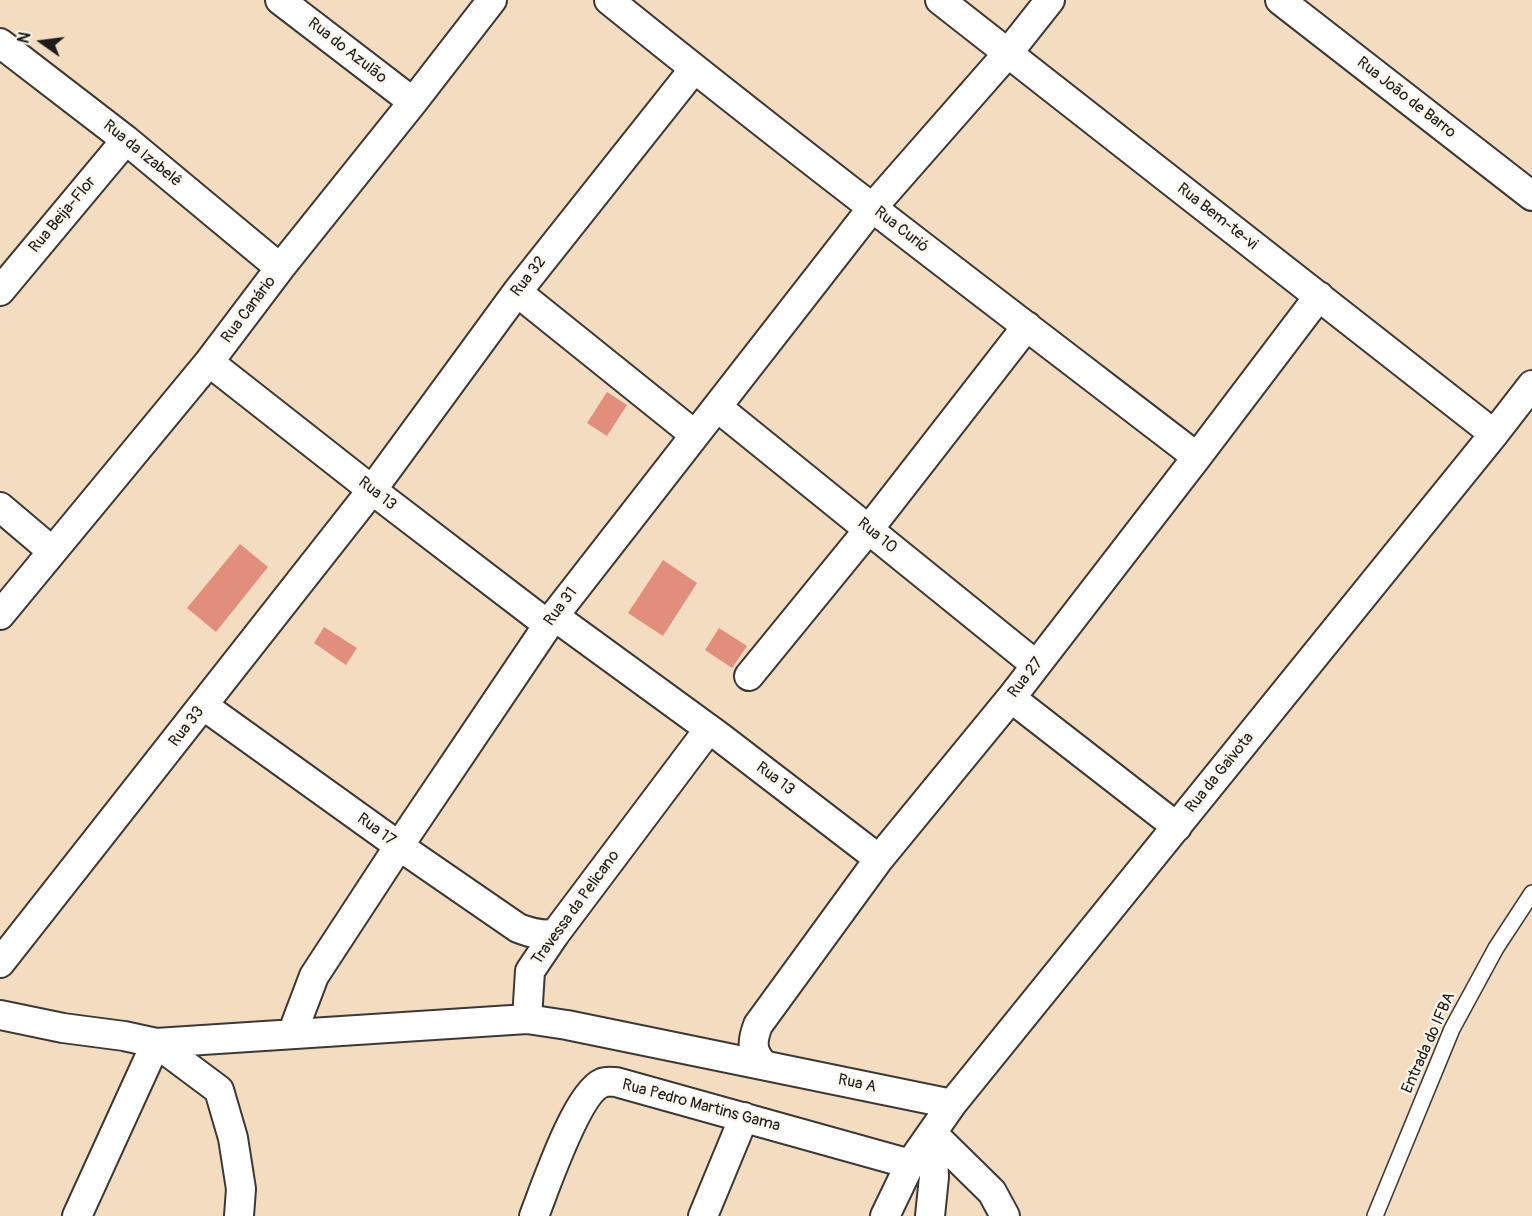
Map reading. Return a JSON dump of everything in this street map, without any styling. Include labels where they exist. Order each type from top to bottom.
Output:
[{"type":"street","name":"Rua do Azulão","points":[[280,0],[413,102]]},
{"type":"street","name":"Rua Canário","points":[[0,615],[209,362],[280,268],[492,0]]},
{"type":"street","name":"Rua Curió","points":[[609,0],[872,208],[1197,457]]},
{"type":"street","name":"Rua Bem-te-vi","points":[[940,0],[1494,434]]},
{"type":"street","name":"Rua 31","points":[[292,1034],[314,976],[551,620],[872,208],[1008,53],[1050,0]]},
{"type":"street","name":"Rua João de Barro","points":[[1280,0],[1532,196]]},
{"type":"street","name":"Rua da Izabelê","points":[[0,43],[126,140],[280,268]]},
{"type":"street","name":"Rua 32","points":[[372,490],[517,292],[694,69]]},
{"type":"street","name":"Rua Beija-Flor","points":[[0,291],[126,140]]},
{"type":"street","points":[[517,292],[695,435]]},
{"type":"street","name":"Rua 27","points":[[763,1065],[755,1056],[754,1048],[753,1037],[758,1025],[879,859],[1011,698],[1319,296]]},
{"type":"street","points":[[749,676],[869,529],[1026,327]]},
{"type":"street","name":"Rua 13","points":[[209,362],[372,490],[551,620],[709,729],[879,859]]},
{"type":"street","name":"Rua da Gaivota","points":[[885,1216],[910,1164],[952,1104],[1532,385]]},
{"type":"street","name":"Rua 10","points":[[717,407],[1036,665]]},
{"type":"street","name":"Rua 33","points":[[0,963],[372,490]]},
{"type":"street","points":[[0,507],[52,551]]},
{"type":"street","points":[[1011,698],[1177,826]]},
{"type":"street","name":"Rua 17","points":[[204,706],[518,928],[545,936],[555,934]]},
{"type":"street","name":"Travessa da Pelicano","points":[[527,1018],[530,971],[555,934],[709,729]]},
{"type":"street","points":[[0,1016],[156,1043],[527,1018],[763,1065]]},
{"type":"street","points":[[77,1216],[156,1043]]},
{"type":"street","points":[[156,1043],[219,1090],[233,1138],[241,1189],[239,1216]]},
{"type":"street","name":"Rua A","points":[[763,1065],[952,1104]]},
{"type":"street","name":"Rua Pedro Martins Gama","points":[[534,1216],[575,1115],[588,1094],[603,1083],[616,1082],[910,1164]]},
{"type":"street","points":[[704,1216],[744,1117]]},
{"type":"street","points":[[932,1133],[934,1178],[932,1215]]},
{"type":"street","points":[[932,1133],[992,1192],[1005,1216]]},
{"type":"lane","name":"Entrada do IFBA","points":[[1375,1216],[1452,1029],[1496,948],[1532,893]]},
{"type":"building","points":[[607,392],[627,405],[607,436],[587,423]]},
{"type":"building","points":[[240,544],[268,567],[216,632],[187,608]]},
{"type":"building","points":[[663,560],[697,583],[663,636],[628,613]]},
{"type":"building","points":[[324,627],[357,648],[346,665],[314,643]]},
{"type":"building","points":[[719,628],[747,646],[732,668],[705,650]]}]
